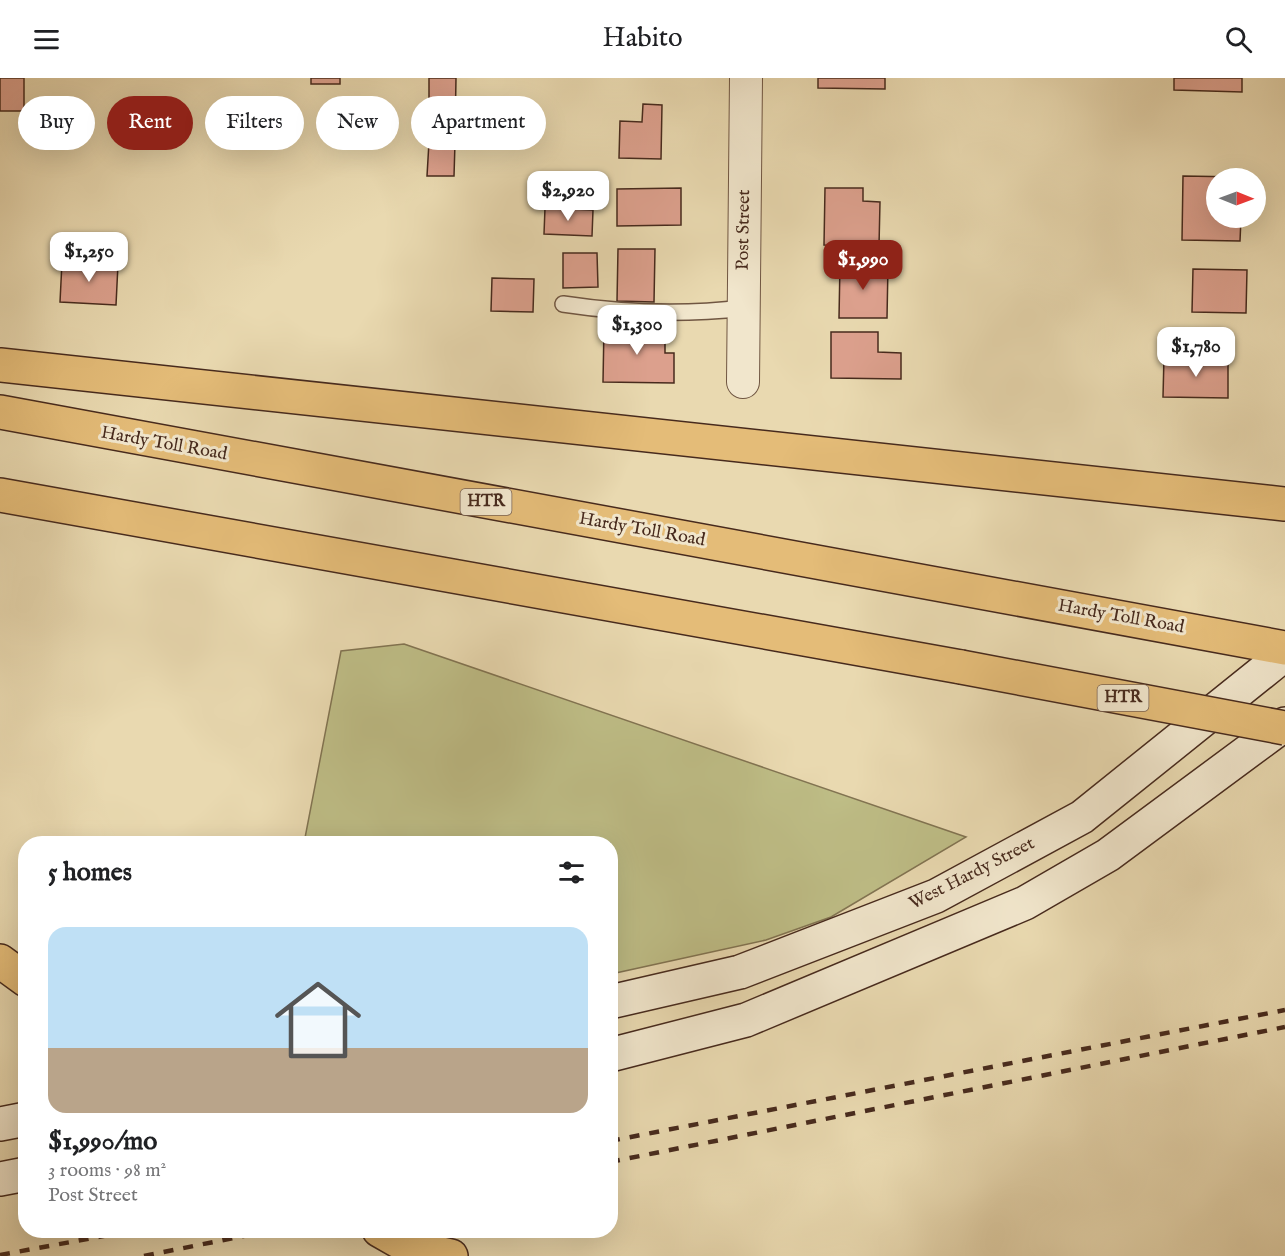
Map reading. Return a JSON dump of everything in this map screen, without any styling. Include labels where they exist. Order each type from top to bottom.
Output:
[{"type":"highway","points":[[0,365],[1285,504]]},
{"type":"highway","name":"Hardy Toll Road","points":[[0,412],[1285,648]]},
{"type":"highway","name":"HTR","points":[[0,495],[1285,726]]},
{"type":"highway","points":[[0,961],[18,974]]},
{"type":"highway","points":[[393,1238],[407,1246],[451,1256]]},
{"type":"main road","name":"West Hardy Street","points":[[618,1000],[740,972],[936,896],[1082,817],[1285,654]]},
{"type":"main road","points":[[618,1053],[746,1020],[1024,903],[1108,855],[1285,726]]},
{"type":"main road","points":[[0,1124],[18,1121]]},
{"type":"main road","points":[[0,1179],[18,1176]]},
{"type":"street","name":"Post Street","points":[[743,382],[746,78]]},
{"type":"lane","points":[[563,304],[604,310],[718,311],[744,308]]},
{"type":"shaded area","points":[[404,644],[966,837],[831,917],[766,940],[618,972],[618,836],[305,836],[341,651]]},
{"type":"building","points":[[0,78],[24,78],[24,96],[18,96],[18,111],[0,111]]},
{"type":"building","points":[[311,78],[340,78],[340,84],[311,84]]},
{"type":"building","points":[[429,78],[456,78],[456,96],[429,96]]},
{"type":"building","points":[[818,78],[885,78],[885,89],[818,88]]},
{"type":"building","points":[[1174,78],[1242,78],[1242,92],[1174,90]]},
{"type":"building","points":[[643,104],[662,105],[661,159],[619,158],[620,121],[642,122]]},
{"type":"building","points":[[429,150],[455,150],[454,176],[427,176]]},
{"type":"building","points":[[1183,176],[1206,176],[1206,228],[1241,228],[1240,241],[1182,240]]},
{"type":"building","points":[[681,188],[681,225],[617,226],[617,189]]},
{"type":"building","points":[[825,188],[863,188],[863,201],[880,202],[879,246],[824,245]]},
{"type":"building","points":[[545,208],[593,210],[592,236],[544,234]]},
{"type":"building","points":[[618,249],[655,249],[654,302],[617,301]]},
{"type":"building","points":[[563,253],[597,253],[598,287],[563,288]]},
{"type":"building","points":[[62,262],[118,264],[116,305],[60,302]]},
{"type":"building","points":[[840,264],[888,265],[887,318],[839,318]]},
{"type":"building","points":[[1193,269],[1247,270],[1246,313],[1192,312]]},
{"type":"building","points":[[492,278],[534,279],[533,312],[491,311]]},
{"type":"building","points":[[604,327],[665,328],[665,353],[674,353],[674,383],[603,382]]},
{"type":"building","points":[[831,332],[878,332],[878,352],[901,353],[901,379],[831,378]]},
{"type":"building","points":[[1164,357],[1228,359],[1228,398],[1163,397]]},
{"type":"railway","points":[[618,1139],[1285,1010]]},
{"type":"railway","points":[[618,1160],[1285,1027]]},
{"type":"railway","points":[[0,1255],[92,1238]]},
{"type":"railway","points":[[144,1256],[233,1238]]}]
